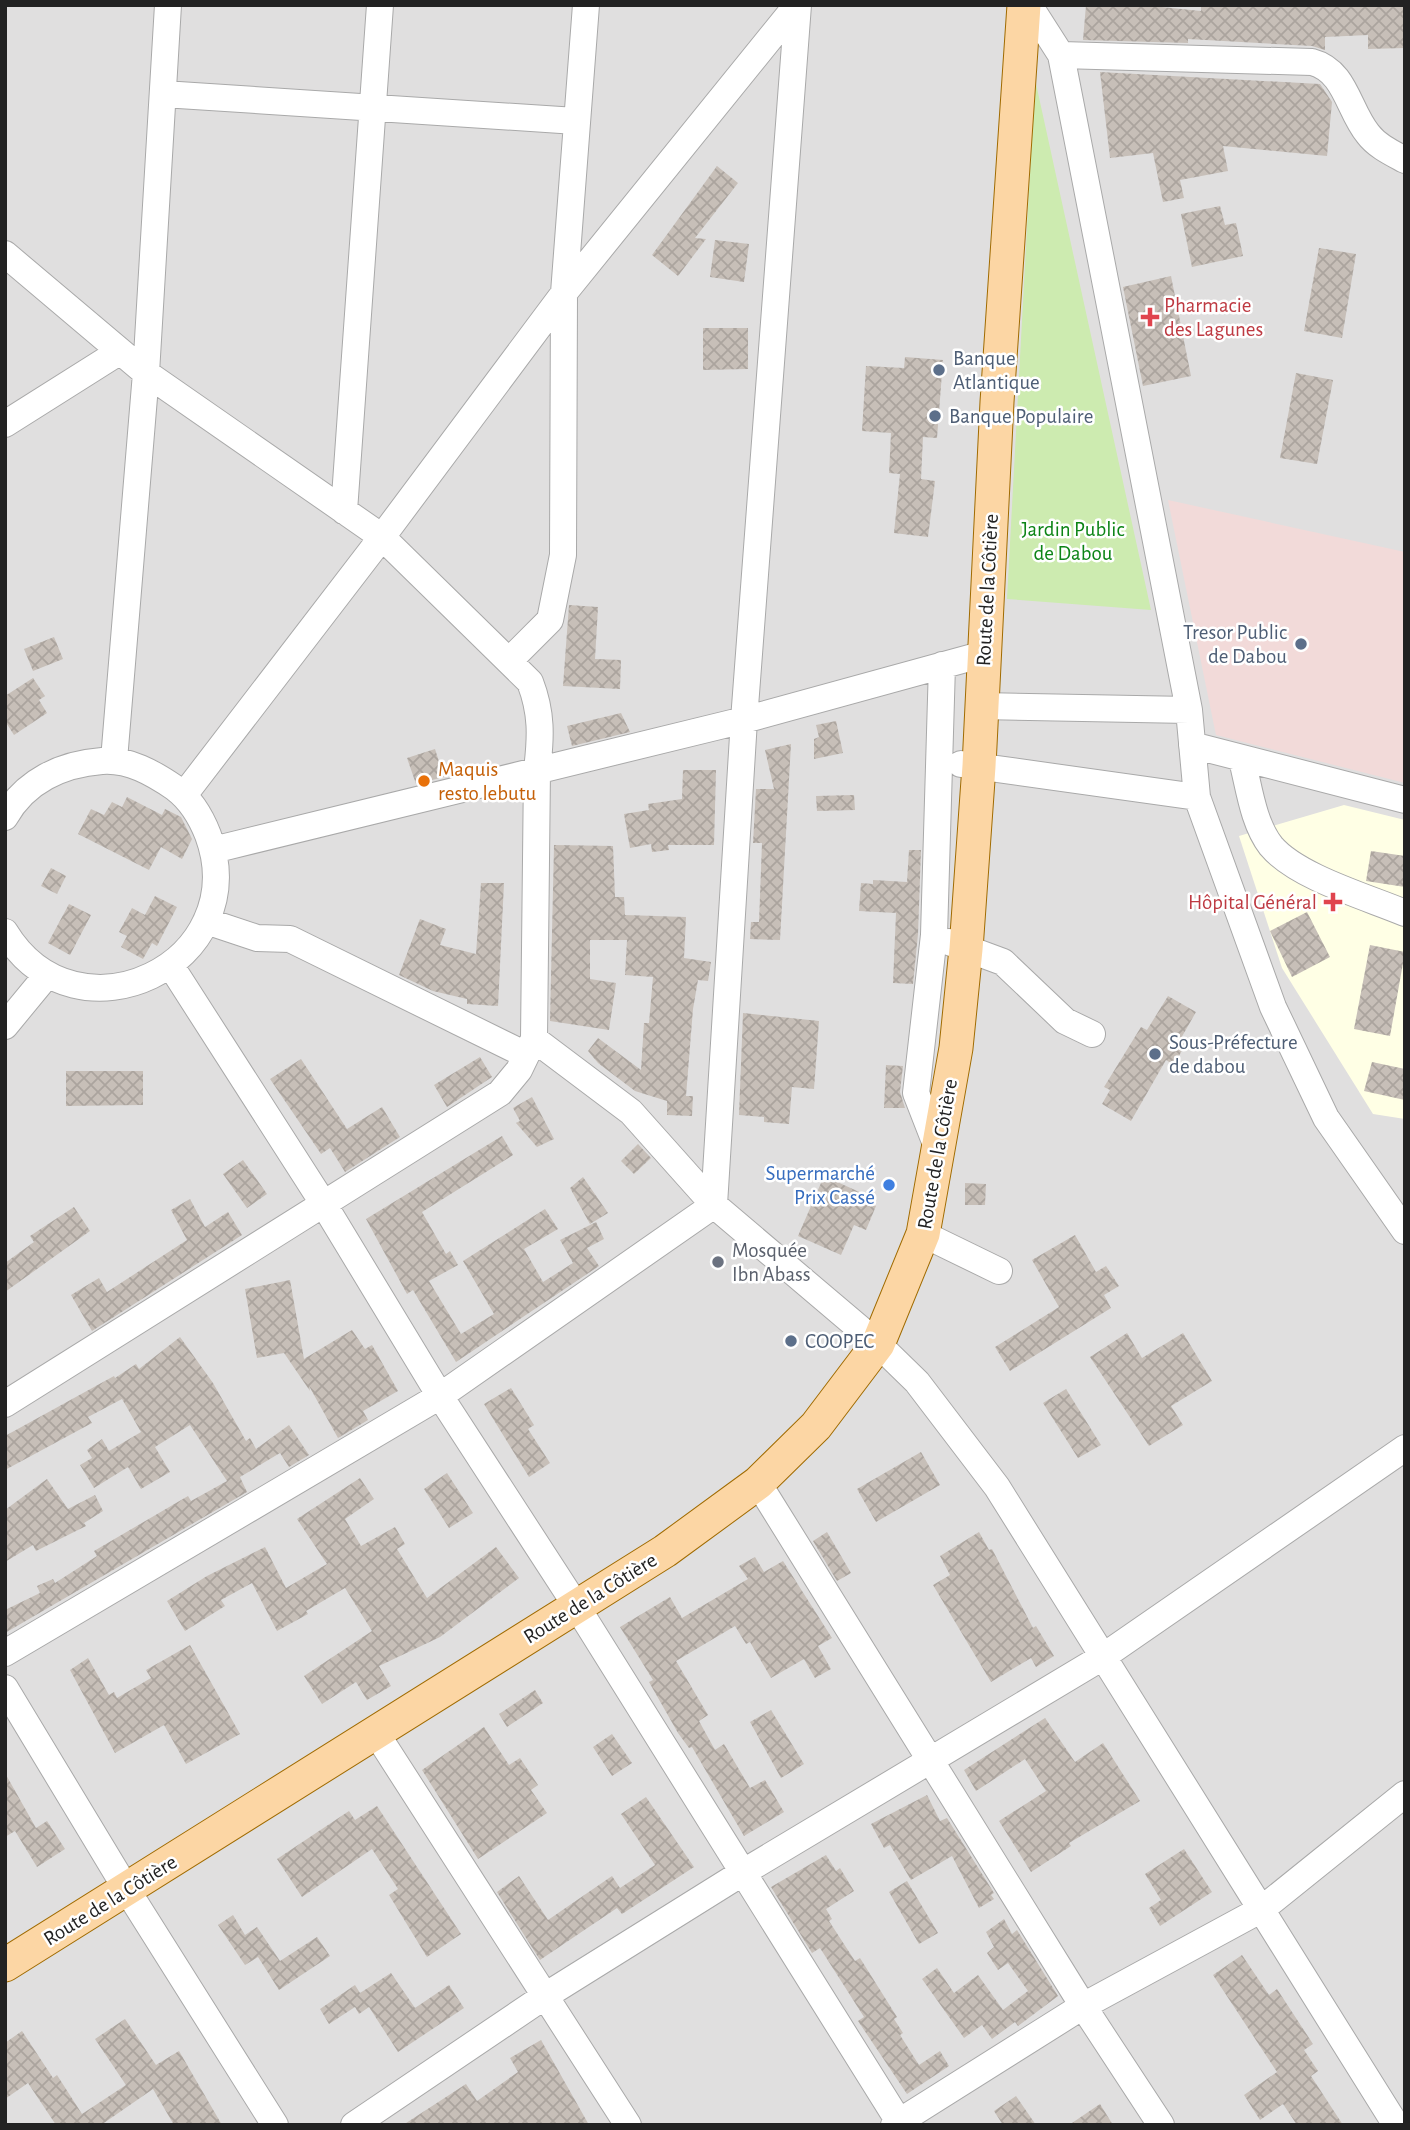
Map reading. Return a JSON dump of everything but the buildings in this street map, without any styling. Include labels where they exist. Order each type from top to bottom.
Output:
[{"type":"main road","name":"Route de la Côtière","points":[[5,1965],[665,1550],[758,1483],[816,1426],[878,1344],[923,1234],[956,1048],[979,766],[997,402],[1027,5]]},
{"type":"street","points":[[114,760],[146,373],[169,5]]},
{"type":"street","points":[[344,510],[380,5]]},
{"type":"street","points":[[509,661],[550,620],[563,555],[564,293],[586,5]]},
{"type":"street","points":[[1027,5],[1061,55],[1189,710],[1197,797],[1273,1007],[1326,1118],[1405,1231]]},
{"type":"street","points":[[184,794],[208,767],[564,293],[790,10]]},
{"type":"street","points":[[714,1205],[790,10]]},
{"type":"street","points":[[1061,55],[1312,62],[1326,66],[1338,77],[1369,135],[1405,160]]},
{"type":"street","points":[[163,94],[576,121]]},
{"type":"street","points":[[5,254],[118,352],[382,537],[530,682],[539,707],[542,733],[537,770],[530,1047],[519,1070],[500,1093],[5,1404]]},
{"type":"street","points":[[5,424],[118,352]]},
{"type":"street","points":[[213,850],[744,720],[984,654]]},
{"type":"street","points":[[939,1152],[916,1093],[934,935],[942,763],[942,665]]},
{"type":"street","points":[[981,706],[1189,710]]},
{"type":"street","points":[[1192,745],[1405,800]]},
{"type":"street","points":[[5,817],[12,805],[40,779],[76,763],[114,760],[152,772],[184,794],[202,820],[213,850],[215,886],[206,921],[191,945],[171,966],[142,982],[110,989],[78,986],[47,975],[16,951],[5,932]]},
{"type":"street","points":[[1242,760],[1259,823],[1271,845],[1291,863],[1405,913]]},
{"type":"street","points":[[942,763],[1197,797]]},
{"type":"street","points":[[206,921],[257,938],[290,939],[530,1047],[631,1112],[714,1205],[878,1344],[917,1382],[997,1487],[1101,1658],[1396,2125]]},
{"type":"street","points":[[934,935],[1003,962],[1065,1021],[1092,1034]]},
{"type":"street","points":[[171,966],[323,1203],[440,1396],[577,1607],[898,2124],[1083,2006],[1262,1909],[1405,1794]]},
{"type":"street","points":[[5,1026],[47,975]]},
{"type":"street","points":[[923,1043],[956,1048]]},
{"type":"street","points":[[5,1653],[440,1396],[714,1205]]},
{"type":"street","points":[[923,1234],[999,1271]]},
{"type":"street","points":[[354,2125],[545,1996],[930,1758],[1101,1658],[1405,1448]]},
{"type":"street","points":[[758,1483],[1083,2006],[1161,2125]]},
{"type":"street","points":[[5,1688],[127,1890],[275,2125]]},
{"type":"street","points":[[376,1733],[628,2125]]},
{"type":"shaded area","points":[[5,5],[1405,5],[1405,2125],[5,2125]]},
{"type":"shaded area","name":"Tresor Public de Dabou","points":[[1168,500],[1405,552],[1405,783],[1216,735]]},
{"type":"shaded area","name":"Hôpital Général","points":[[1344,805],[1405,820],[1405,1119],[1373,1114],[1282,968],[1239,836]]},
{"type":"green space","name":"Jardin Public de Dabou","points":[[1035,79],[1151,610],[1007,599]]},
{"type":"place","name":"Pharmacie des Lagunes","points":[[1150,317]]},
{"type":"place","name":"Banque Atlantique","points":[[939,370]]},
{"type":"place","name":"Banque Populaire","points":[[935,416]]},
{"type":"place","name":"Tresor Public de Dabou","points":[[1301,644]]},
{"type":"place","name":"Maquis resto lebutu","points":[[424,781]]},
{"type":"place","name":"Hôpital Général","points":[[1333,902]]},
{"type":"place","name":"Sous-Préfecture de dabou","points":[[1155,1054]]},
{"type":"place","name":"Supermarché Prix Cassé","points":[[889,1185]]},
{"type":"place","name":"Mosquée Ibn Abass","points":[[718,1262]]},
{"type":"place","name":"COOPEC","points":[[791,1341]]}]
